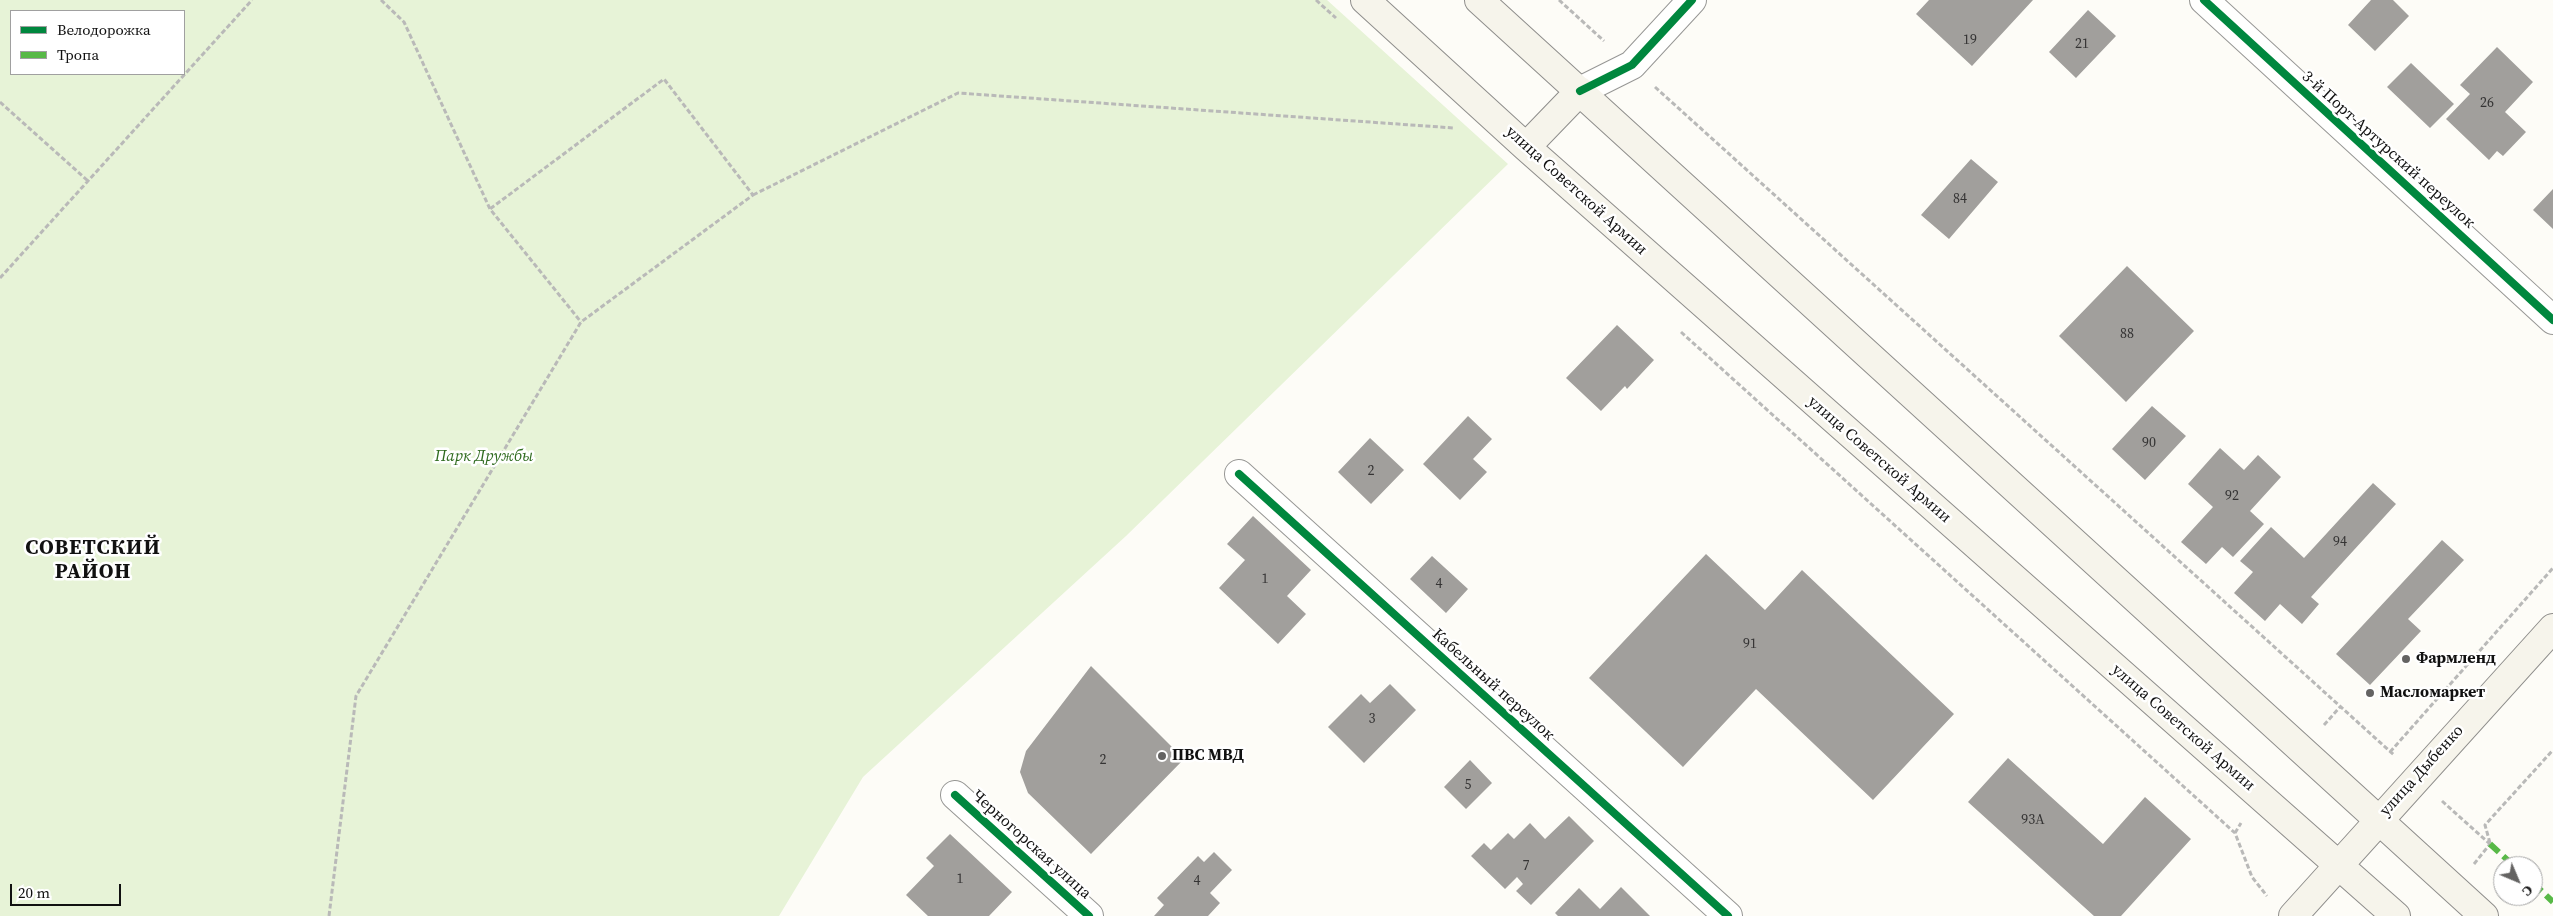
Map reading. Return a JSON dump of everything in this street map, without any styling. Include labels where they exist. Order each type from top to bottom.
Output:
[{"type":"main road","name":"улица Советской Армии","points":[[1365,0],[1526,147],[2396,916]]},
{"type":"main road","points":[[1479,0],[2484,916]]},
{"type":"main road","points":[[1526,147],[1580,91]]},
{"type":"main road","name":"улица Дыбенко","points":[[2293,916],[2416,777],[2553,628]]},
{"type":"street","points":[[1580,91],[1632,65],[1692,0]]},
{"type":"street","name":"3-й Порт-Артурский переулок","points":[[2204,0],[2553,320]]},
{"type":"street","name":"Кабельный переулок","points":[[1239,474],[1728,916]]},
{"type":"street","name":"Черногорская улица","points":[[955,795],[1089,916]]},
{"type":"path","points":[[185,74],[252,0]]},
{"type":"path","points":[[381,0],[404,22],[490,210],[581,322]]},
{"type":"path","points":[[1316,0],[1338,20]]},
{"type":"path","points":[[1559,0],[2490,844],[2485,825],[2553,750]]},
{"type":"path","points":[[0,278],[184,75]]},
{"type":"path","points":[[490,210],[664,79],[753,195]]},
{"type":"path","points":[[329,916],[356,696],[581,322],[753,195],[958,93],[1455,128],[1448,121]]},
{"type":"path","points":[[0,102],[88,181]]},
{"type":"path","points":[[1676,327],[2235,833],[2252,877],[2270,900]]},
{"type":"path","points":[[2390,752],[2553,568]]},
{"type":"green space","name":"Парк Дружбы","points":[[0,0],[1327,0],[1508,164],[1126,536],[863,777],[779,916],[0,916]]},
{"type":"building","points":[[1929,0],[2033,0],[1972,66],[1916,14]]},
{"type":"building","points":[[2371,0],[2393,0],[2409,16],[2375,51],[2348,25]]},
{"type":"building","points":[[2088,10],[2116,36],[2076,78],[2049,52]]},
{"type":"building","points":[[2497,47],[2533,82],[2505,112],[2526,132],[2503,156],[2497,151],[2489,160],[2446,119],[2470,94],[2460,85]]},
{"type":"building","points":[[2411,63],[2454,104],[2430,128],[2387,87]]},
{"type":"building","points":[[1971,159],[1998,182],[1949,239],[1921,215]]},
{"type":"building","points":[[2553,189],[2553,229],[2533,210]]},
{"type":"building","points":[[2127,266],[2194,331],[2126,402],[2059,336]]},
{"type":"building","points":[[1617,325],[1654,360],[1627,389],[1625,386],[1601,411],[1566,378]]},
{"type":"building","points":[[2152,406],[2186,436],[2145,480],[2112,449]]},
{"type":"building","points":[[1468,416],[1492,439],[1473,459],[1487,472],[1460,500],[1423,464]]},
{"type":"building","points":[[1370,438],[1404,470],[1371,504],[1338,472]]},
{"type":"building","points":[[2220,448],[2244,470],[2258,455],[2281,477],[2250,511],[2264,524],[2233,557],[2222,547],[2206,564],[2181,542],[2213,507],[2188,484]]},
{"type":"building","points":[[2373,483],[2396,504],[2311,597],[2319,604],[2302,624],[2280,604],[2265,621],[2234,593],[2253,572],[2240,561],[2271,527],[2304,558]]},
{"type":"building","points":[[1253,516],[1311,570],[1287,596],[1306,614],[1278,644],[1219,588],[1245,560],[1227,544]]},
{"type":"building","points":[[2442,540],[2464,560],[2408,619],[2421,631],[2370,685],[2336,654]]},
{"type":"building","points":[[1706,554],[1765,610],[1802,570],[1954,714],[1873,800],[1756,689],[1683,767],[1589,678]]},
{"type":"building","points":[[1432,556],[1468,589],[1446,613],[1410,579]]},
{"type":"building","points":[[1091,666],[1184,759],[1091,854],[1028,793],[1020,772],[1026,751]]},
{"type":"building","points":[[1390,684],[1416,710],[1364,763],[1328,727],[1361,694],[1370,703]]},
{"type":"building","points":[[2008,758],[2103,844],[2145,797],[2191,839],[2121,916],[2094,916],[1968,802]]},
{"type":"building","points":[[1470,760],[1492,783],[1466,809],[1444,787]]},
{"type":"building","points":[[1569,816],[1594,841],[1531,905],[1516,891],[1523,884],[1517,877],[1505,889],[1471,856],[1484,843],[1491,850],[1508,833],[1514,839],[1530,823],[1545,839]]},
{"type":"building","points":[[950,834],[1012,892],[989,916],[928,916],[906,895],[934,866],[926,858]]},
{"type":"building","points":[[1214,852],[1232,870],[1210,893],[1220,903],[1208,916],[1154,916],[1164,905],[1157,898],[1198,856],[1204,862]]},
{"type":"building","points":[[1621,887],[1650,916],[1558,916],[1555,913],[1579,888],[1600,909]]},
{"type":"marked path","points":[[2490,844],[2503,856]]},
{"type":"marked path","points":[[2543,892],[2553,902]]},
{"type":"cycle path","points":[[1580,91],[1632,65],[1692,0]]},
{"type":"cycle path","points":[[2204,0],[2553,320]]},
{"type":"cycle path","points":[[1239,474],[1728,916]]},
{"type":"cycle path","points":[[955,795],[1089,916]]},
{"type":"place","name":"Фармленд","points":[[2406,659]]},
{"type":"place","name":"Масломаркет","points":[[2370,693]]},
{"type":"place","name":"ПВС МВД","points":[[1162,756]]},
{"type":"district","name":"СОВЕТСКИЙ РАЙОН","points":[[93,561]]}]
